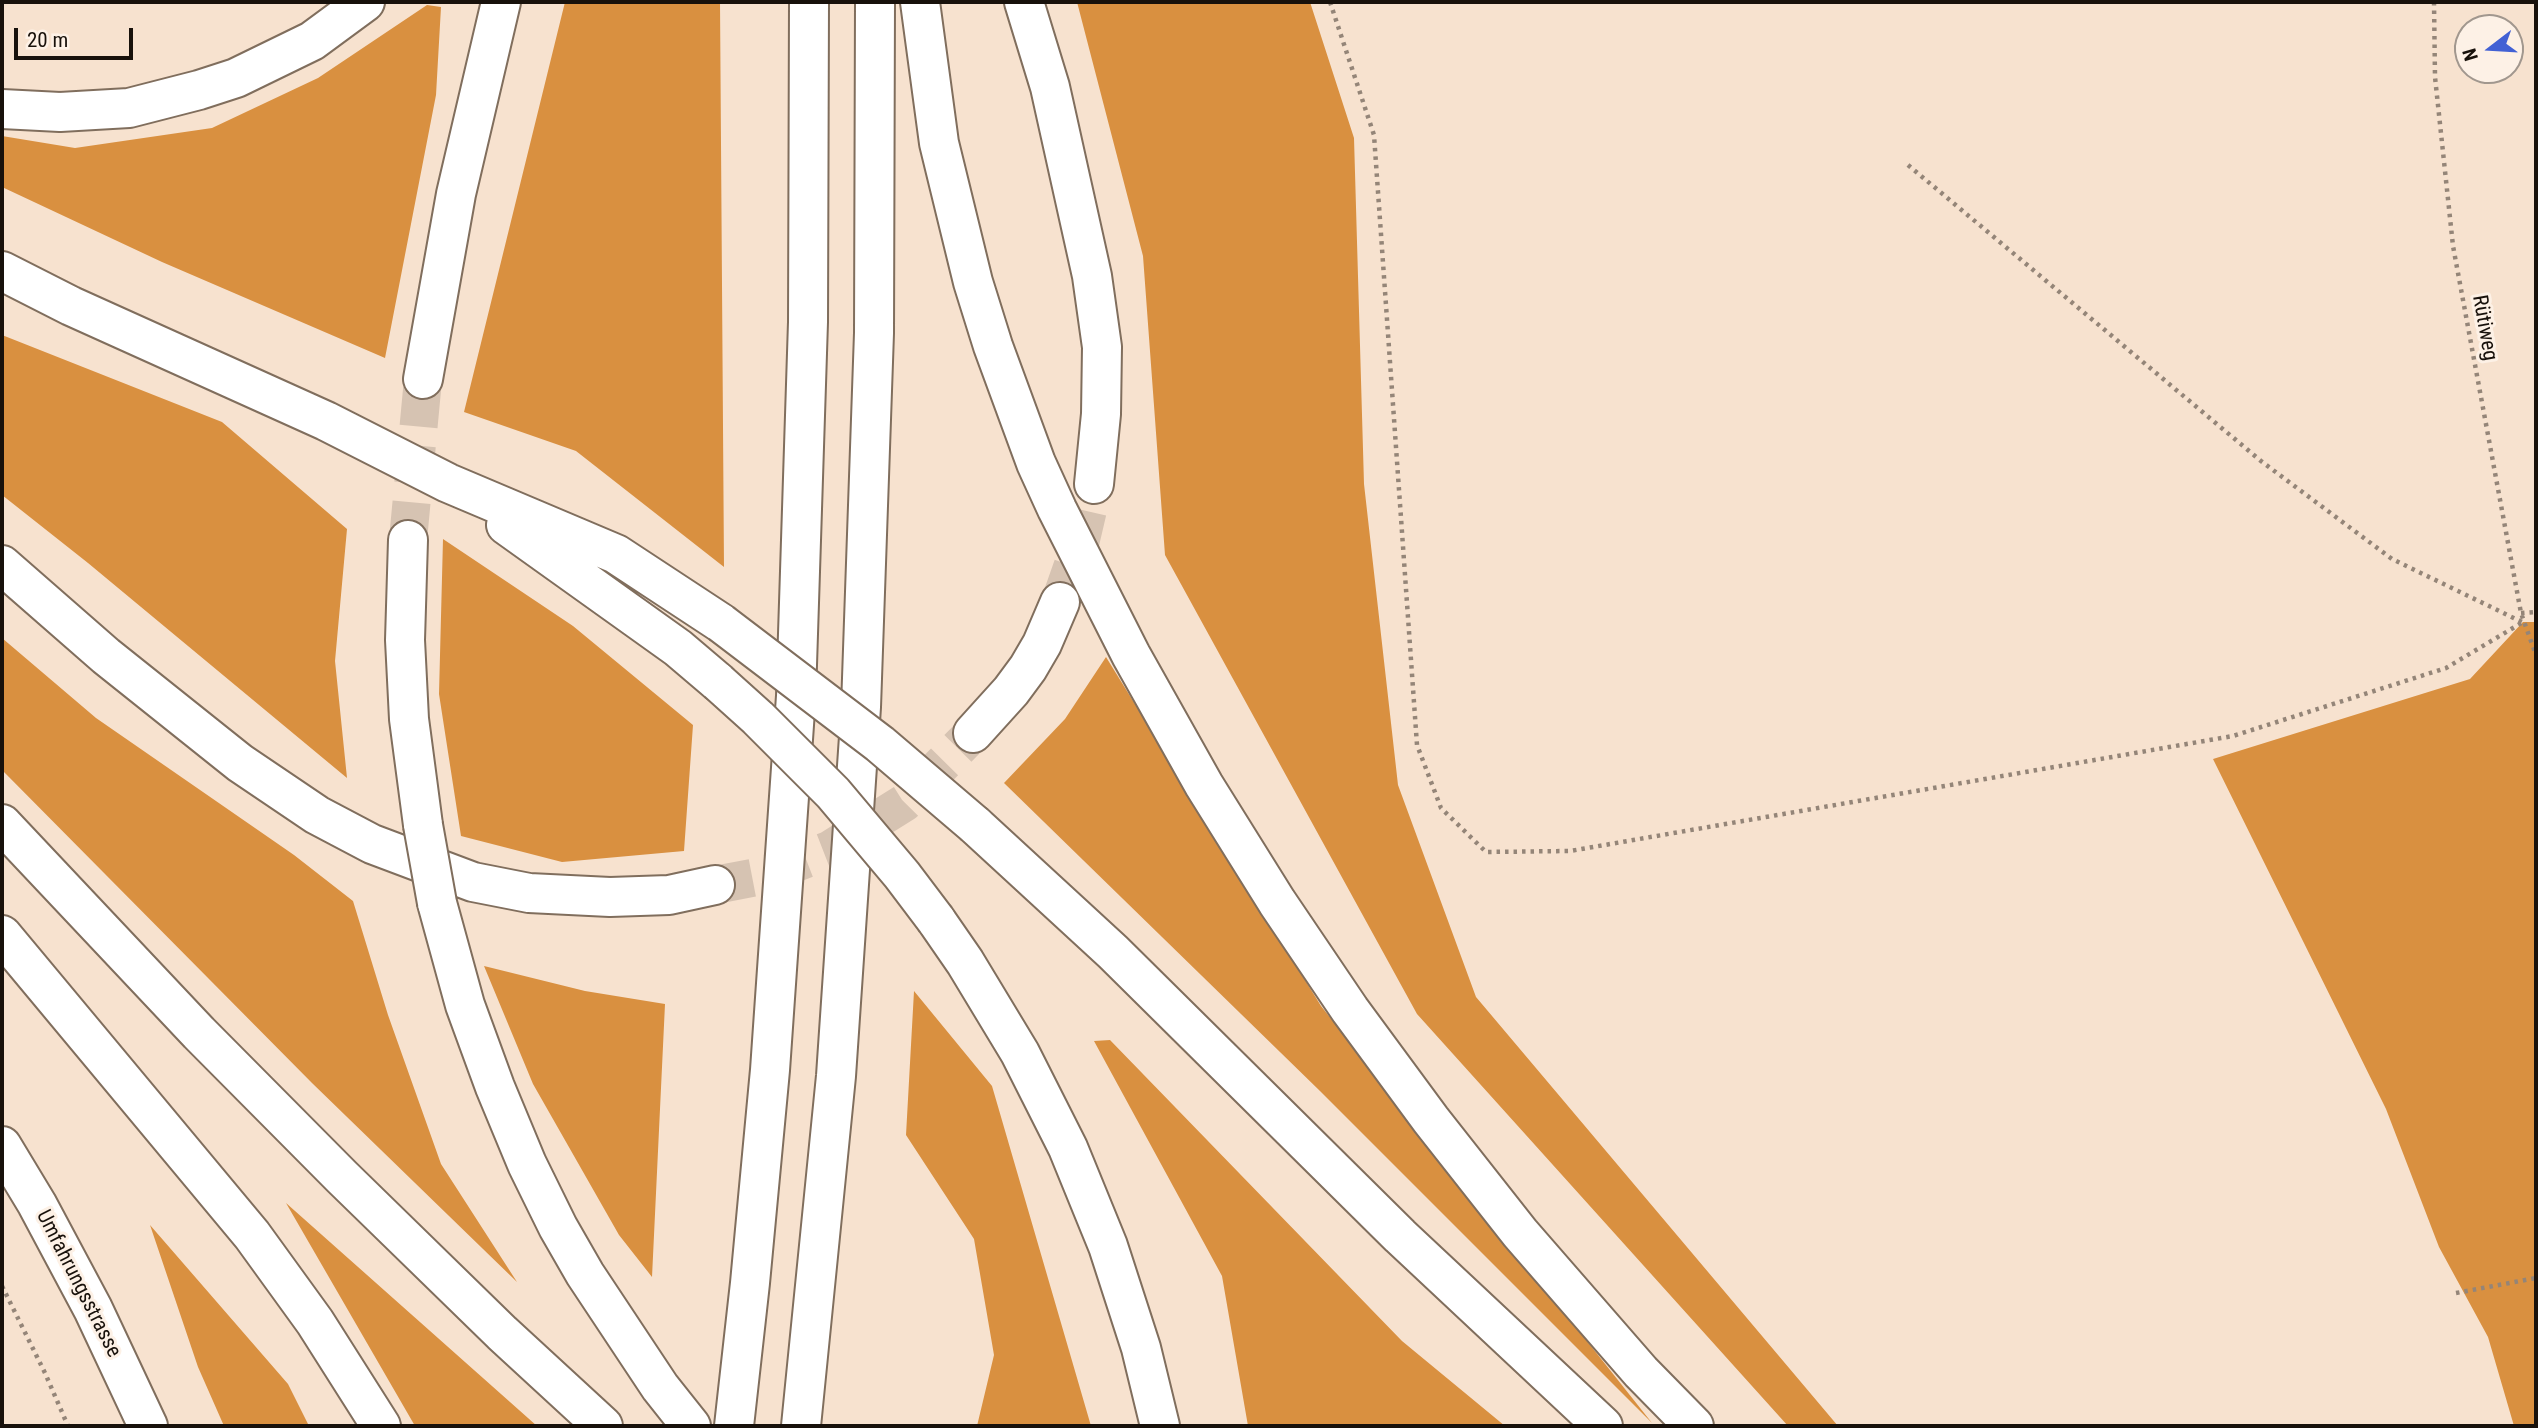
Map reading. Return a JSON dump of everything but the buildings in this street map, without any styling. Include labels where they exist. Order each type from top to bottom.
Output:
[{"type":"main road","points":[[2,109],[60,113],[118,109],[188,94],[236,78],[274,61],[312,41],[365,2]]},
{"type":"main road","points":[[423,379],[456,194],[501,2]]},
{"type":"main road","points":[[734,1426],[770,1070],[795,709],[808,322],[809,2]]},
{"type":"main road","points":[[800,1426],[836,1076],[860,720],[874,333],[875,2]]},
{"type":"main road","points":[[920,2],[939,143],[969,270],[989,334],[1021,424],[1056,509],[1131,655],[1236,837],[1312,955],[1373,1042],[1520,1233],[1642,1372],[1694,1426]]},
{"type":"main road","points":[[1024,2],[1050,87],[1070,172],[1102,347],[1101,414],[1094,484]]},
{"type":"main road","points":[[2,271],[71,306],[326,421],[448,483],[616,554],[721,623],[880,744],[975,825],[1113,952],[1400,1236],[1603,1426]]},
{"type":"main road","points":[[448,483],[677,648],[718,682],[833,793],[936,920],[1020,1053],[1068,1148],[1108,1246],[1141,1348],[1160,1426]]},
{"type":"main road","points":[[408,540],[405,639],[409,719],[423,825],[438,903],[465,1005],[527,1164],[585,1274],[660,1387],[691,1426]]},
{"type":"main road","points":[[2,565],[106,656],[240,763],[317,815],[372,844],[473,882],[529,893],[610,897],[669,895],[715,885]]},
{"type":"main road","points":[[974,733],[1028,668],[1042,644],[1060,602]]},
{"type":"main road","points":[[2,824],[163,996],[333,1168],[492,1324],[603,1426]]},
{"type":"main road","points":[[2,935],[252,1235],[315,1322],[381,1426]]},
{"type":"main road","name":"Umfahrungsstrasse","points":[[2,1146],[37,1204],[93,1309],[148,1426]]},
{"type":"path","points":[[1329,2],[1374,135],[1418,745],[1441,808],[1486,852],[1570,850],[2233,736],[2446,668],[2523,622]]},
{"type":"path","name":"Rütiweg","points":[[2434,2],[2435,77],[2453,246],[2521,613],[2536,655]]},
{"type":"path","points":[[1908,166],[2261,461],[2392,559],[2523,622]]},
{"type":"path","points":[[2521,613],[2536,612]]},
{"type":"path","points":[[2456,1293],[2536,1278]]},
{"type":"path","points":[[2,1286],[68,1426]]},
{"type":"shaded area","points":[[565,2],[720,2],[724,567],[576,451],[464,412]]},
{"type":"shaded area","points":[[1077,2],[1310,2],[1354,138],[1364,484],[1398,785],[1476,997],[1838,1426],[1788,1426],[1417,1014],[1165,555],[1143,256]]},
{"type":"shaded area","points":[[427,5],[441,7],[436,95],[385,358],[162,262],[2,187],[2,136],[75,148],[212,128],[318,78]]},
{"type":"shaded area","points":[[2,335],[222,422],[347,529],[335,661],[347,778],[2,495]]},
{"type":"shaded area","points":[[443,539],[573,626],[693,725],[684,851],[562,862],[461,836],[439,694]]},
{"type":"shaded area","points":[[2523,622],[2536,622],[2536,1426],[2514,1426],[2488,1337],[2439,1247],[2386,1109],[2213,759],[2470,679]]},
{"type":"shaded area","points":[[2,638],[96,718],[294,855],[353,901],[388,1015],[441,1164],[517,1282],[312,1083],[2,770]]},
{"type":"shaded area","points":[[1106,657],[1321,1006],[1652,1423],[1320,1091],[1004,783],[1065,719]]},
{"type":"shaded area","points":[[484,966],[585,991],[665,1004],[652,1277],[619,1235],[533,1084]]},
{"type":"shaded area","points":[[914,991],[992,1086],[1091,1426],[977,1426],[994,1355],[974,1239],[906,1135]]},
{"type":"shaded area","points":[[1110,1040],[1402,1341],[1505,1426],[1248,1426],[1222,1276],[1094,1041]]},
{"type":"shaded area","points":[[286,1203],[537,1426],[415,1426]]},
{"type":"shaded area","points":[[150,1225],[288,1384],[309,1426],[224,1426],[198,1367]]},
{"type":"tunnel","points":[[408,540],[423,379]]},
{"type":"tunnel","points":[[1060,602],[1079,548],[1094,484]]},
{"type":"tunnel","points":[[715,885],[762,876],[829,850],[904,803],[973,733]]}]
